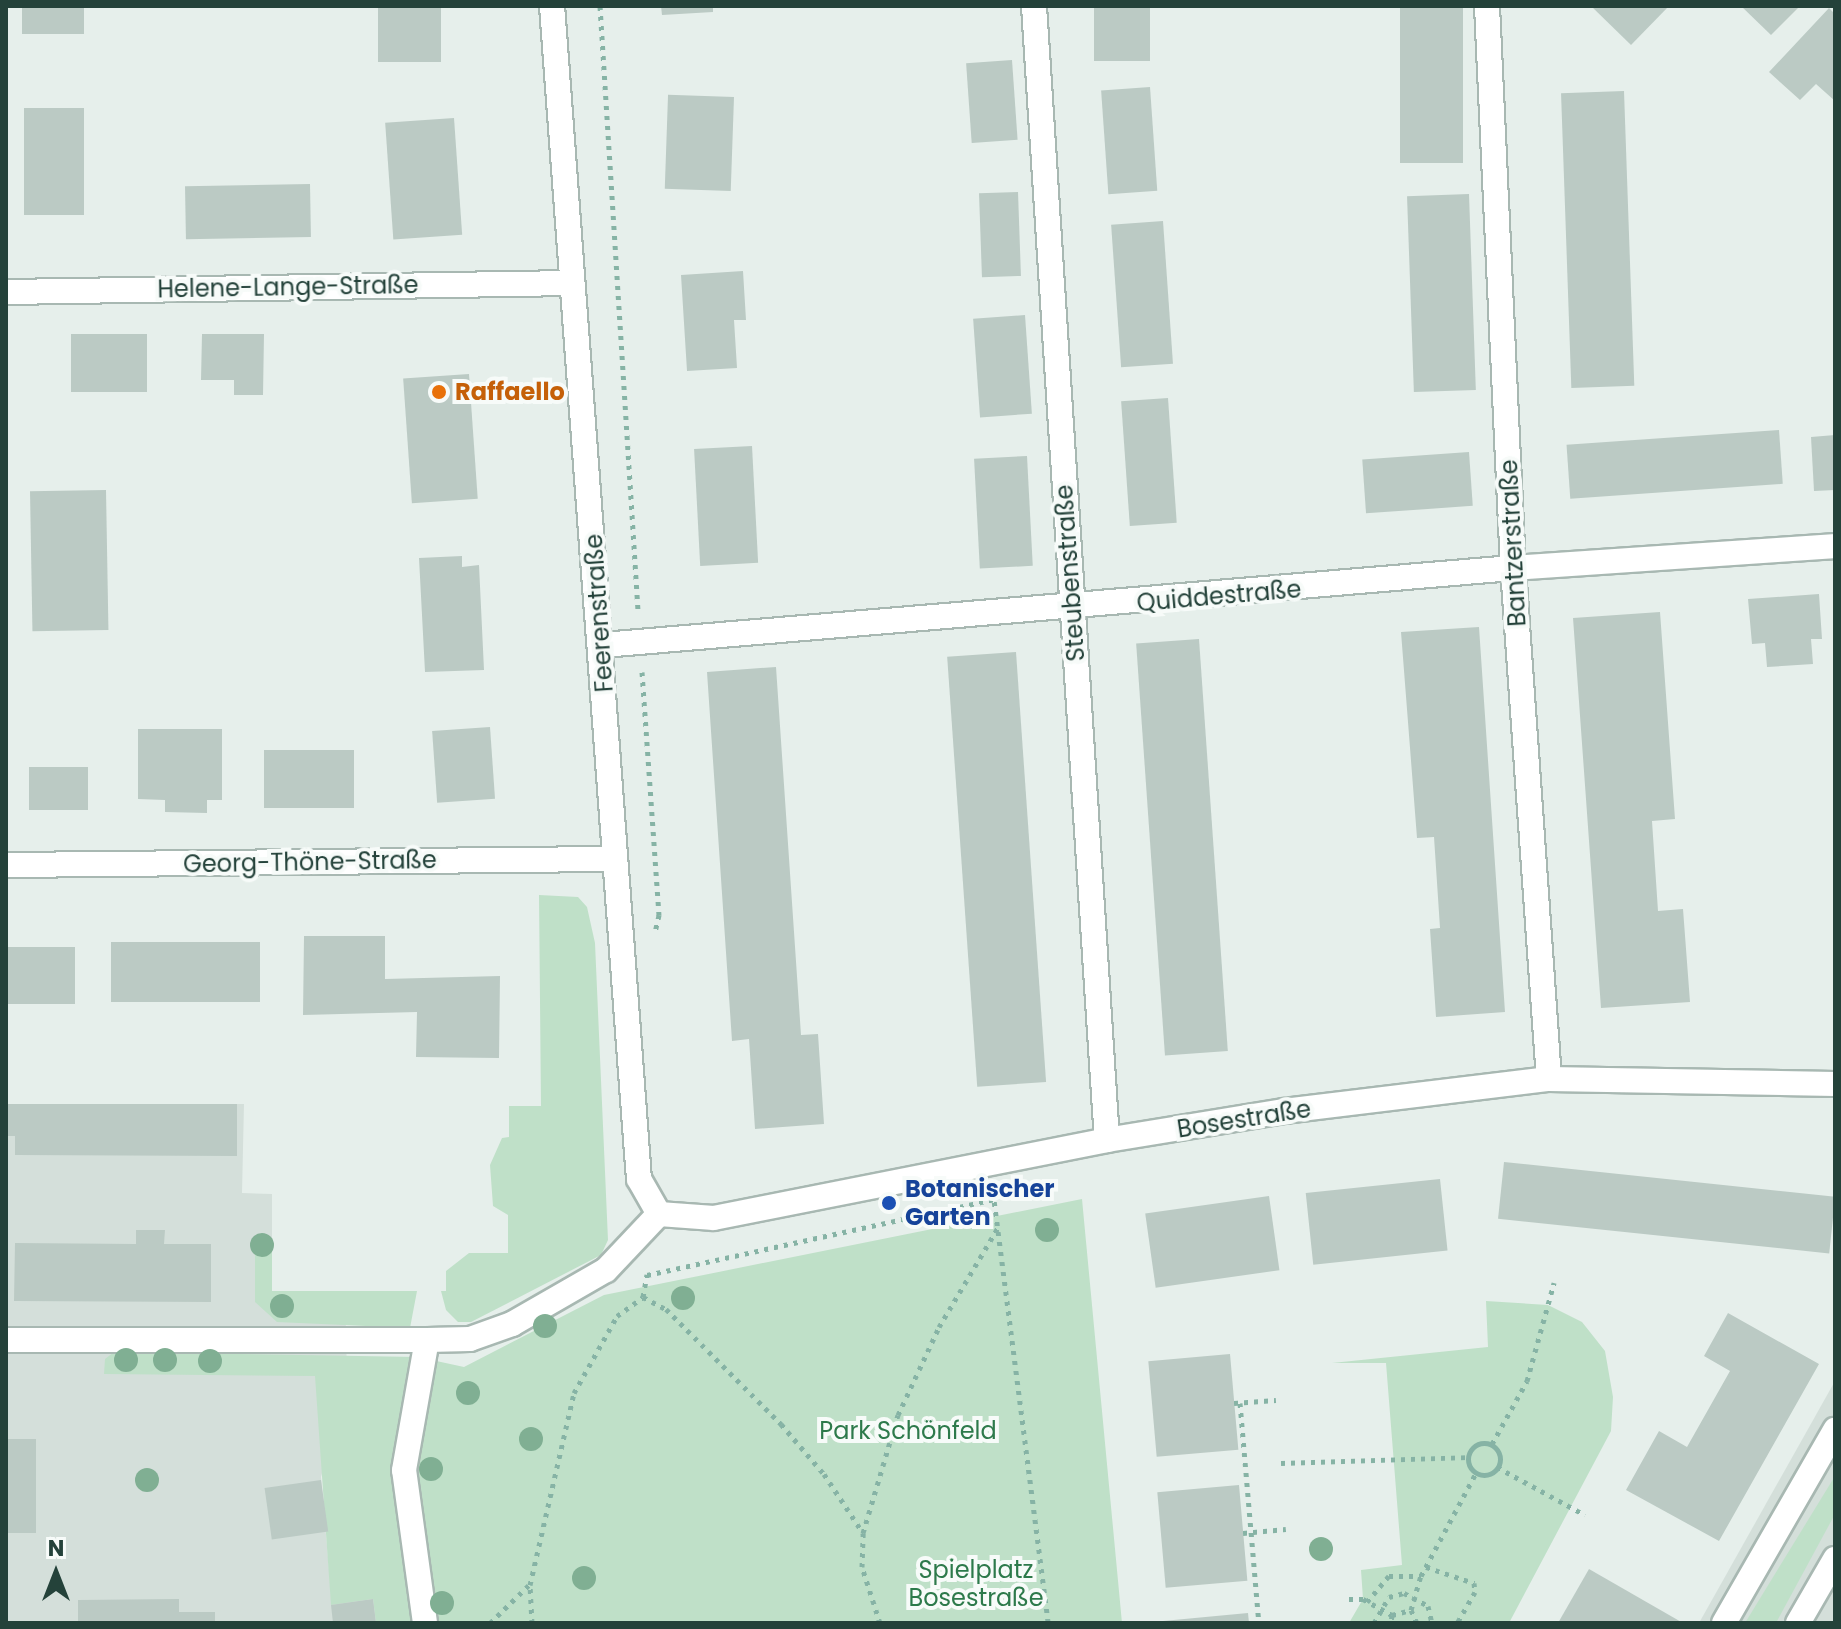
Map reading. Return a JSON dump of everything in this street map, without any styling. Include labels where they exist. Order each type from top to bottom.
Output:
[{"type":"street","name":"Feerenstraße","points":[[552,6],[570,283],[603,645],[613,859],[639,1179],[659,1214]]},
{"type":"street","name":"Steubenstraße","points":[[1034,6],[1107,1140]]},
{"type":"street","name":"Bantzerstraße","points":[[1487,6],[1513,568],[1549,1079]]},
{"type":"street","name":"Helene-Lange-Straße","points":[[6,292],[570,283]]},
{"type":"street","name":"Quiddestraße","points":[[603,645],[1072,608],[1513,568],[1835,546]]},
{"type":"street","name":"Georg-Thöne-Straße","points":[[6,865],[613,859]]},
{"type":"street","name":"Bosestraße","points":[[659,1214],[714,1218],[1107,1140],[1284,1111],[1549,1079],[1835,1084]]},
{"type":"street","points":[[6,1340],[470,1339],[512,1324],[606,1270],[659,1214]]},
{"type":"street","points":[[425,1623],[404,1470],[427,1340]]},
{"type":"street","points":[[1724,1623],[1835,1430]]},
{"type":"street","points":[[1798,1623],[1835,1559]]},
{"type":"path","points":[[600,6],[659,915],[653,945]]},
{"type":"path","points":[[647,1275],[995,1199]]},
{"type":"path","points":[[880,1623],[862,1567],[863,1533],[898,1415],[939,1327],[1000,1225],[1048,1623]]},
{"type":"path","points":[[1492,1444],[1527,1381],[1554,1283]]},
{"type":"path","points":[[532,1623],[530,1585],[574,1393],[617,1316],[643,1297],[666,1309],[781,1424],[863,1533]]},
{"type":"path","points":[[1259,1623],[1237,1403],[1276,1400]]},
{"type":"path","points":[[1476,1473],[1468,1457],[1472,1447],[1492,1444]]},
{"type":"path","points":[[1476,1473],[1492,1473],[1497,1467],[1498,1451],[1492,1444]]},
{"type":"path","points":[[1281,1463],[1468,1457]]},
{"type":"path","points":[[1497,1467],[1585,1515]]},
{"type":"path","points":[[1417,1623],[1411,1610],[1421,1576],[1476,1473]]},
{"type":"path","points":[[1243,1533],[1286,1529]]},
{"type":"path","points":[[1426,1567],[1474,1583],[1475,1592],[1457,1623]]},
{"type":"path","points":[[1367,1602],[1389,1576],[1421,1576]]},
{"type":"path","points":[[490,1623],[530,1585]]},
{"type":"path","points":[[1374,1623],[1378,1610],[1389,1597],[1416,1596],[1428,1606],[1432,1623]]},
{"type":"path","points":[[1349,1599],[1367,1602],[1392,1615],[1411,1610]]},
{"type":"path","points":[[1391,1623],[1392,1615]]},
{"type":"shaded area","points":[[6,1104],[244,1104],[242,1193],[272,1194],[272,1291],[345,1292],[347,1376],[321,1477],[332,1604],[373,1599],[376,1623],[6,1623]]},
{"type":"shaded area","points":[[1835,1381],[1835,1623],[1699,1623]]},
{"type":"green space","points":[[539,895],[578,897],[587,907],[595,943],[608,1240],[601,1255],[471,1322],[458,1322],[446,1310],[441,1291],[446,1291],[446,1271],[469,1253],[508,1253],[508,1215],[493,1206],[490,1165],[502,1138],[509,1137],[509,1106],[541,1106]]},
{"type":"green space","name":"Park Schönfeld","points":[[1082,1199],[1122,1623],[376,1623],[373,1599],[331,1605],[315,1376],[104,1374],[105,1359],[114,1352],[418,1357],[464,1367],[604,1295]]},
{"type":"green space","points":[[272,1239],[272,1291],[417,1291],[410,1328],[277,1322],[255,1302],[255,1241]]},
{"type":"green space","points":[[1486,1301],[1548,1305],[1582,1322],[1605,1351],[1613,1397],[1611,1431],[1509,1623],[1349,1623],[1363,1599],[1361,1570],[1402,1565],[1386,1363],[1332,1363],[1488,1347]]},
{"type":"green space","points":[[1835,1476],[1835,1514],[1776,1623],[1745,1623]]},
{"type":"building","points":[[22,6],[84,6],[84,34],[22,34]]},
{"type":"building","points":[[378,6],[441,6],[441,62],[378,62]]},
{"type":"building","points":[[661,6],[713,6],[713,12],[662,15]]},
{"type":"building","points":[[1094,6],[1150,6],[1150,61],[1094,61]]},
{"type":"building","points":[[1400,6],[1463,6],[1463,163],[1400,163]]},
{"type":"building","points":[[1591,6],[1669,6],[1631,45]]},
{"type":"building","points":[[1741,6],[1800,6],[1771,35]]},
{"type":"building","points":[[1829,8],[1835,14],[1835,101],[1816,84],[1800,100],[1769,72]]},
{"type":"building","points":[[1012,60],[1018,140],[972,143],[966,63]]},
{"type":"building","points":[[1150,87],[1157,191],[1108,194],[1101,90]]},
{"type":"building","points":[[1624,91],[1634,386],[1571,388],[1561,93]]},
{"type":"building","points":[[668,95],[734,97],[731,191],[665,189]]},
{"type":"building","points":[[24,108],[84,108],[84,215],[24,215]]},
{"type":"building","points":[[454,118],[462,235],[393,240],[385,123]]},
{"type":"building","points":[[310,184],[311,237],[186,239],[185,186]]},
{"type":"building","points":[[1018,192],[1021,276],[982,277],[979,193]]},
{"type":"building","points":[[1469,194],[1476,390],[1414,392],[1407,196]]},
{"type":"building","points":[[1163,221],[1173,364],[1121,367],[1111,225]]},
{"type":"building","points":[[743,271],[746,320],[734,320],[737,368],[687,371],[681,275]]},
{"type":"building","points":[[1025,315],[1032,414],[980,417],[973,319]]},
{"type":"building","points":[[71,334],[147,334],[147,392],[71,392]]},
{"type":"building","points":[[202,334],[264,334],[263,395],[234,395],[234,380],[201,380]]},
{"type":"building","points":[[469,374],[478,499],[412,503],[403,379]]},
{"type":"building","points":[[1168,398],[1177,523],[1130,526],[1121,401]]},
{"type":"building","points":[[1779,430],[1783,484],[1570,499],[1567,445]]},
{"type":"building","points":[[1835,435],[1835,490],[1814,491],[1811,437]]},
{"type":"building","points":[[752,446],[758,563],[700,566],[694,449]]},
{"type":"building","points":[[1469,452],[1473,506],[1366,513],[1362,459]]},
{"type":"building","points":[[1027,456],[1033,566],[980,569],[974,459]]},
{"type":"building","points":[[106,490],[108,630],[32,631],[30,491]]},
{"type":"building","points":[[462,556],[462,567],[479,565],[484,670],[425,672],[419,558]]},
{"type":"building","points":[[1819,594],[1822,639],[1811,639],[1813,664],[1767,667],[1765,643],[1752,644],[1748,599]]},
{"type":"building","points":[[1660,612],[1675,819],[1652,821],[1658,911],[1683,909],[1690,1002],[1601,1008],[1573,618]]},
{"type":"building","points":[[1479,627],[1505,1012],[1436,1017],[1430,929],[1440,928],[1434,837],[1417,838],[1401,632]]},
{"type":"building","points":[[1199,639],[1228,1051],[1165,1055],[1136,643]]},
{"type":"building","points":[[1016,652],[1046,1082],[977,1087],[947,657]]},
{"type":"building","points":[[776,667],[801,1035],[818,1034],[824,1124],[755,1129],[749,1039],[732,1041],[707,672]]},
{"type":"building","points":[[490,727],[495,799],[437,803],[432,731]]},
{"type":"building","points":[[138,729],[222,729],[222,800],[207,800],[207,813],[165,812],[165,800],[138,799]]},
{"type":"building","points":[[264,750],[354,750],[354,808],[264,808]]},
{"type":"building","points":[[29,767],[88,767],[88,810],[29,810]]},
{"type":"building","points":[[304,936],[385,936],[385,979],[500,976],[499,1058],[416,1057],[417,1012],[303,1015]]},
{"type":"building","points":[[111,942],[260,942],[260,1002],[111,1002]]},
{"type":"building","points":[[6,947],[75,947],[75,1004],[6,1004]]},
{"type":"building","points":[[6,1104],[237,1104],[237,1156],[15,1155],[15,1136],[6,1136]]},
{"type":"building","points":[[1504,1162],[1835,1197],[1829,1253],[1498,1219]]},
{"type":"building","points":[[1440,1179],[1448,1251],[1313,1265],[1306,1193]]},
{"type":"building","points":[[1269,1196],[1279,1270],[1156,1288],[1145,1213]]},
{"type":"building","points":[[136,1230],[165,1230],[164,1244],[211,1244],[211,1302],[14,1301],[15,1243],[136,1244]]},
{"type":"building","points":[[1728,1313],[1819,1364],[1719,1541],[1626,1490],[1659,1431],[1687,1447],[1730,1371],[1704,1356]]},
{"type":"building","points":[[1230,1354],[1238,1450],[1157,1457],[1148,1361]]},
{"type":"building","points":[[6,1439],[36,1439],[36,1533],[6,1533]]},
{"type":"building","points":[[321,1480],[328,1531],[272,1539],[265,1488]]},
{"type":"building","points":[[1239,1485],[1247,1581],[1166,1588],[1157,1492]]},
{"type":"building","points":[[1589,1569],[1683,1623],[1558,1623]]},
{"type":"building","points":[[179,1599],[179,1612],[215,1612],[215,1623],[78,1623],[78,1600]]},
{"type":"building","points":[[373,1599],[376,1623],[333,1623],[331,1605]]},
{"type":"building","points":[[1248,1613],[1249,1623],[1163,1623],[1163,1621]]},
{"type":"place","name":"Raffaello","points":[[439,392]]},
{"type":"place","name":"Botanischer Garten","points":[[889,1203]]},
{"type":"park label","name":"Spielplatz Bosestraße","points":[[976,1584]]}]
